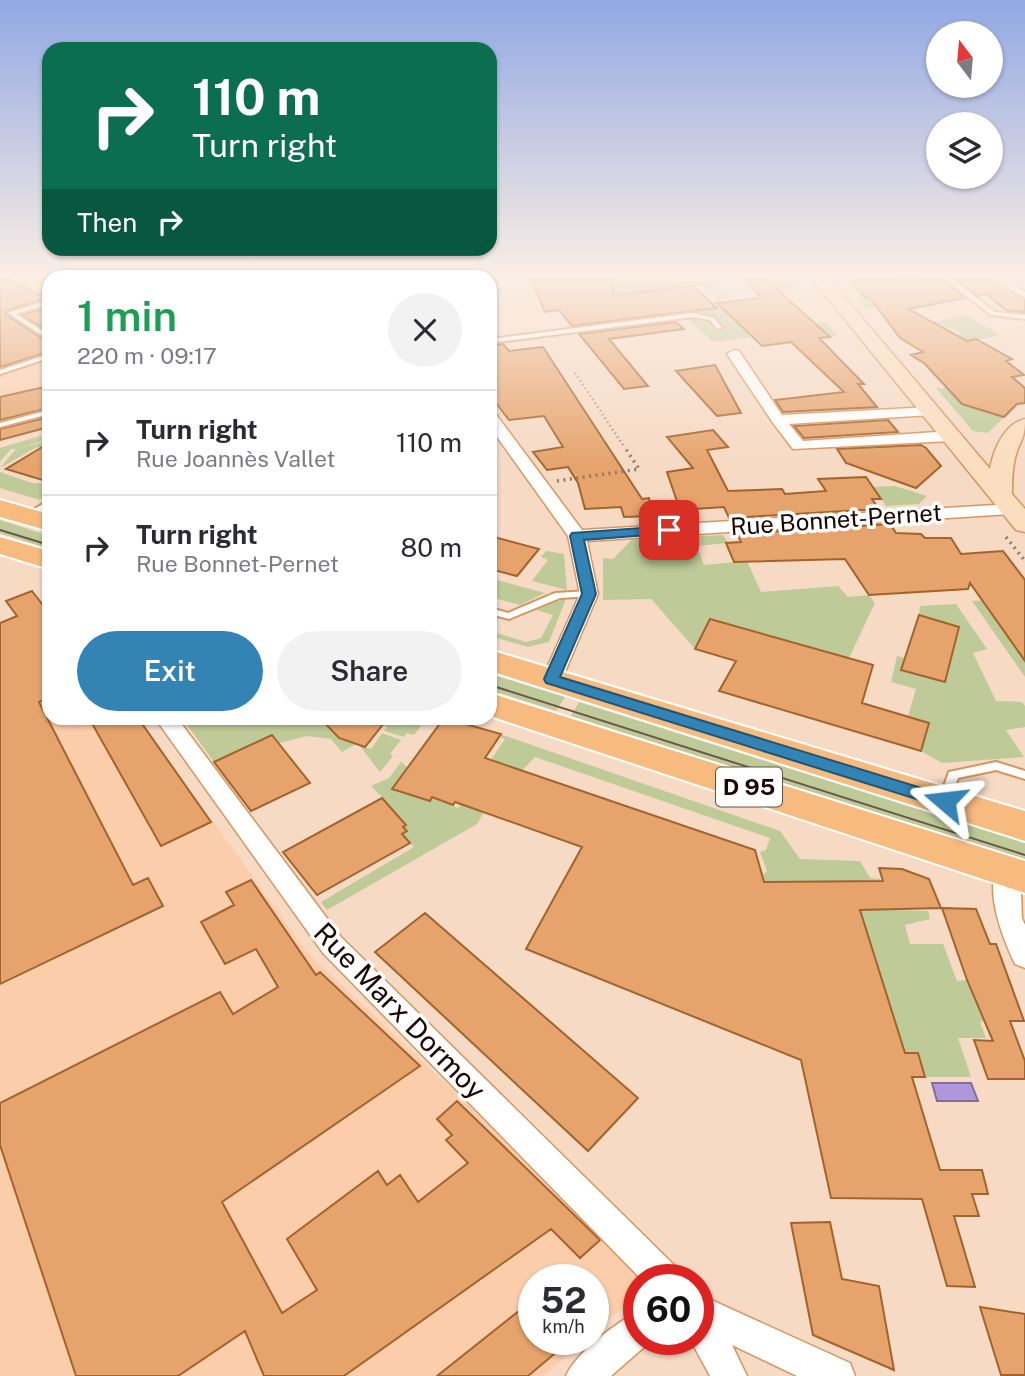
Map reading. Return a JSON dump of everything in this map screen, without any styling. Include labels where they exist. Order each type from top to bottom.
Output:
[{"type":"main road","points":[[0,508],[42,515]]},
{"type":"main road","points":[[0,545],[42,559]]},
{"type":"main road","name":"D 95","points":[[497,662],[1025,826]]},
{"type":"main road","name":"D 95","points":[[497,706],[1016,874]]},
{"type":"street","points":[[870,338],[1012,510]]},
{"type":"street","points":[[734,354],[778,420],[799,446],[959,445],[1005,449]]},
{"type":"street","points":[[778,420],[931,411]]},
{"type":"street","points":[[1012,510],[1005,449],[1025,425]]},
{"type":"street","points":[[497,426],[577,536],[589,594],[551,679]]},
{"type":"street","name":"Rue Bonnet-Pernet","points":[[577,536],[1012,510]]},
{"type":"street","name":"Rue Marx Dormoy","points":[[171,725],[332,945],[649,1264]]},
{"type":"street","points":[[1016,874],[1009,918],[1025,956]]},
{"type":"street","points":[[714,1319],[836,1376]]},
{"type":"street","points":[[584,1376],[623,1343]]},
{"type":"street","points":[[714,1348],[729,1376]]},
{"type":"lane","points":[[0,372],[42,358]]},
{"type":"lane","points":[[0,425],[42,414]]},
{"type":"lane","points":[[497,613],[509,616],[558,595],[589,594]]},
{"type":"lane","points":[[945,801],[953,775],[996,766],[1025,775]]},
{"type":"path","points":[[539,483],[639,469],[575,373]]},
{"type":"shaded area","points":[[0,338],[42,338],[42,388],[0,397]]},
{"type":"shaded area","points":[[42,652],[42,725],[144,725],[306,951],[636,1264],[623,1264],[623,1308],[609,1319],[609,1264],[518,1264],[518,1355],[567,1355],[543,1376],[0,1376],[0,667]]},
{"type":"shaded area","points":[[932,1083],[971,1083],[978,1101],[937,1101]]},
{"type":"green space","points":[[710,338],[743,338],[714,342]]},
{"type":"green space","points":[[986,338],[978,340],[995,349],[952,357],[943,339]]},
{"type":"green space","points":[[936,388],[946,388],[962,404],[986,404],[989,412],[1004,417],[988,433],[973,431]]},
{"type":"green space","points":[[42,437],[42,441],[22,447],[42,443],[42,448],[37,447],[0,468],[16,449],[11,449],[0,462],[0,448]]},
{"type":"green space","points":[[0,472],[42,484],[42,498],[40,500],[0,488]]},
{"type":"green space","points":[[895,486],[927,496],[919,504],[886,506],[873,487]]},
{"type":"green space","points":[[0,520],[42,534],[42,547],[0,533]]},
{"type":"green space","points":[[723,535],[728,543],[697,546],[704,565],[747,561],[761,592],[838,586],[848,597],[869,595],[875,603],[849,658],[710,619],[695,649],[651,599],[603,600],[603,558],[613,559],[631,540]]},
{"type":"green space","points":[[546,551],[564,554],[567,590],[532,581],[548,560],[541,557]]},
{"type":"green space","points":[[497,580],[545,593],[520,605],[497,599]]},
{"type":"green space","points":[[1025,598],[988,609],[1025,661],[1025,677],[972,601]]},
{"type":"green space","points":[[566,599],[549,642],[528,647],[497,638],[497,633],[526,642],[541,638],[553,615],[536,610]]},
{"type":"green space","points":[[956,604],[987,649],[973,653],[996,701],[1022,702],[1025,706],[1025,727],[1006,730],[1024,757],[942,763],[921,751],[929,723],[908,716],[916,689],[891,682],[897,656],[905,658],[902,670],[945,682],[959,627],[919,615],[920,606]]},
{"type":"green space","points":[[497,676],[565,697],[556,711],[497,692]]},
{"type":"green space","points":[[579,702],[1025,843],[1025,861],[571,716]]},
{"type":"green space","points":[[187,725],[327,725],[339,738],[356,744],[342,752],[331,739],[307,736],[279,743],[272,735],[214,762]]},
{"type":"green space","points":[[383,725],[422,725],[414,735],[407,733],[404,737],[384,731],[387,727]]},
{"type":"green space","points":[[382,733],[401,740],[380,772],[359,745],[371,749]]},
{"type":"green space","points":[[500,734],[780,831],[800,859],[860,861],[870,878],[880,879],[891,910],[928,911],[930,919],[905,925],[910,944],[943,944],[957,981],[967,980],[985,1021],[980,1022],[986,1038],[958,1038],[971,1077],[925,1077],[918,1054],[905,1053],[851,881],[764,882],[762,876],[767,871],[760,852],[766,850],[770,838],[535,757],[484,812],[477,824],[327,910],[321,902],[414,847],[402,834],[406,831],[403,827],[406,824],[389,806],[381,810],[374,802],[382,797],[371,786],[389,778],[401,762],[407,767],[397,782],[416,789],[429,801],[432,797],[458,808],[505,739],[499,736]]},
{"type":"building","points":[[0,338],[42,338],[42,354],[0,367]]},
{"type":"building","points":[[582,338],[615,338],[609,339],[648,386],[624,389]]},
{"type":"building","points":[[754,338],[819,338],[864,384],[858,384],[877,407],[783,412],[775,400],[844,392],[791,342],[762,346]]},
{"type":"building","points":[[900,338],[976,339],[1012,359],[1006,361],[1024,375],[1012,377],[1025,388],[1025,403],[1017,404],[1004,417],[962,404],[925,364],[911,355],[923,352]]},
{"type":"building","points":[[503,344],[509,351],[543,347],[642,499],[649,498],[653,516],[624,517],[621,507],[585,509],[578,483],[568,467],[547,470],[533,452],[563,447],[544,416],[509,420],[497,404],[497,345]]},
{"type":"building","points":[[715,365],[741,413],[717,416],[676,371]]},
{"type":"building","points":[[42,388],[42,410],[0,420],[0,397]]},
{"type":"building","points":[[42,419],[42,429],[0,440],[0,429]]},
{"type":"building","points":[[888,420],[898,432],[804,438],[794,426]]},
{"type":"building","points":[[713,430],[728,447],[707,450],[728,491],[782,489],[785,494],[826,491],[818,479],[866,477],[881,499],[872,499],[879,509],[729,518],[724,507],[680,510],[667,472],[693,468],[667,437]]},
{"type":"building","points":[[921,445],[941,466],[916,488],[846,463],[837,449]]},
{"type":"building","points":[[42,447],[42,480],[6,469]]},
{"type":"building","points":[[890,524],[896,533],[921,534],[925,538],[951,538],[961,554],[1003,551],[1025,580],[1025,661],[970,583],[968,589],[869,595],[845,559],[734,562],[726,543],[741,542],[737,534]]},
{"type":"building","points":[[497,538],[539,549],[517,576],[497,571]]},
{"type":"building","points":[[32,591],[42,604],[42,701],[39,702],[42,708],[42,725],[51,725],[133,885],[148,878],[163,906],[0,984],[0,623],[17,616],[6,601]]},
{"type":"building","points":[[919,615],[959,627],[945,682],[901,670]]},
{"type":"building","points":[[710,619],[873,665],[862,703],[929,723],[921,751],[719,691],[736,661],[695,649]]},
{"type":"building","points":[[93,725],[143,725],[211,822],[161,846]]},
{"type":"building","points":[[327,725],[382,725],[365,747],[339,738]]},
{"type":"building","points":[[439,725],[469,725],[501,734],[485,758],[755,850],[764,882],[883,881],[879,868],[902,869],[929,879],[941,908],[860,910],[905,1053],[918,1053],[925,1077],[912,1077],[940,1170],[982,1170],[988,1194],[972,1194],[979,1216],[954,1216],[975,1287],[947,1286],[922,1199],[831,1198],[801,1060],[526,949],[582,847],[455,802],[453,805],[432,797],[430,801],[392,789]]},
{"type":"building","points":[[272,735],[310,783],[251,811],[214,762]]},
{"type":"building","points":[[382,798],[406,825],[403,827],[407,831],[402,834],[410,843],[317,895],[283,852]]},
{"type":"building","points":[[251,880],[316,975],[320,972],[420,1066],[222,1202],[282,1313],[317,1290],[287,1239],[378,1171],[387,1185],[400,1175],[418,1202],[468,1163],[446,1140],[452,1135],[437,1119],[457,1101],[600,1240],[580,1258],[551,1229],[344,1376],[264,1376],[245,1331],[178,1376],[76,1376],[0,1145],[0,1103],[220,992],[233,1014],[278,987],[256,949],[225,964],[201,922],[234,905],[226,892]]},
{"type":"building","points":[[942,908],[976,909],[990,944],[996,944],[1024,1021],[1010,1021],[1025,1061],[1025,1079],[988,1079],[974,1040],[993,1041],[967,980]]},
{"type":"building","points":[[425,913],[638,1098],[588,1151],[375,952]]},
{"type":"building","points":[[830,1222],[842,1279],[879,1286],[894,1370],[813,1335],[791,1223]]},
{"type":"building","points":[[980,1307],[1025,1314],[1025,1375],[1001,1375]]},
{"type":"building","points":[[518,1312],[518,1355],[553,1355],[528,1376],[437,1376]]},
{"type":"tram line","points":[[0,530],[42,543]]},
{"type":"tram line","points":[[497,687],[1025,855]]},
{"type":"route","points":[[669,530],[577,536],[589,594],[551,679],[945,801]]}]
